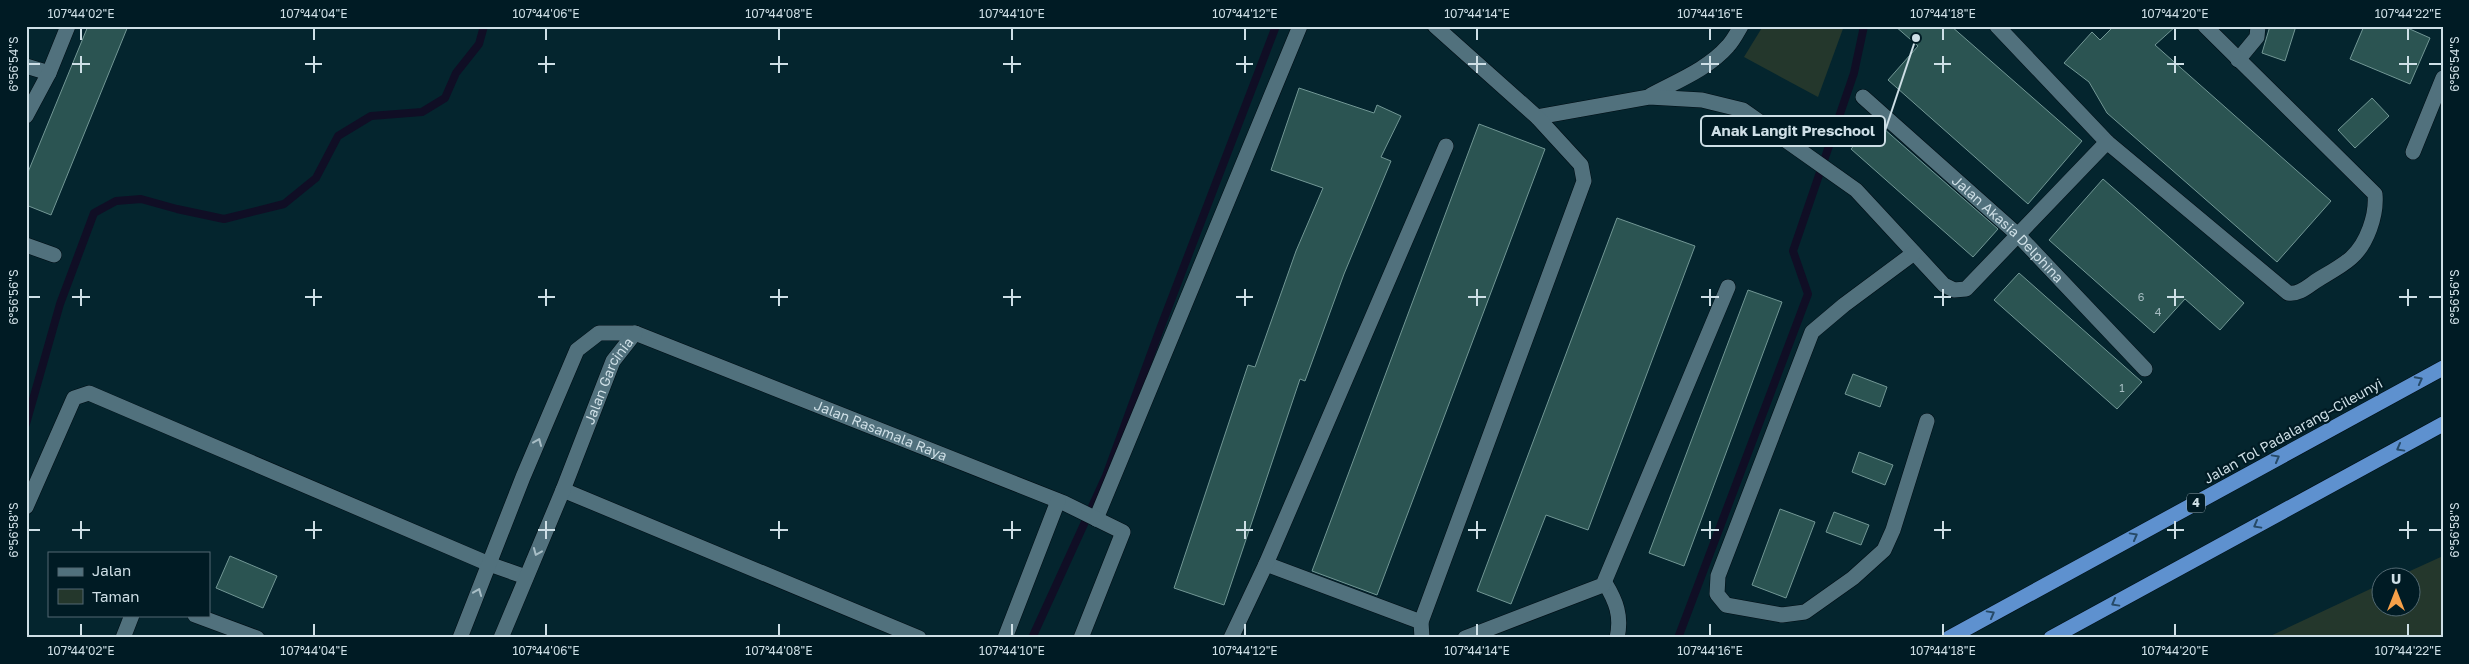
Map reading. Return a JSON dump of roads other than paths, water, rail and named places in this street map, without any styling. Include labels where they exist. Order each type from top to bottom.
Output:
[{"type":"highway","name":"Jalan Tol Padalarang–Cileunyi","points":[[1949,638],[2443,368]]},
{"type":"highway","points":[[2051,638],[2443,424]]},
{"type":"street","points":[[26,116],[49,73],[68,26]]},
{"type":"street","points":[[1093,518],[1300,26]]},
{"type":"street","points":[[1422,638],[1421,622],[1584,187],[1584,175],[1581,164],[1538,117],[1435,26]]},
{"type":"street","points":[[1649,97],[1692,74],[1712,60],[1728,46],[1742,26]]},
{"type":"street","points":[[1997,26],[2107,142],[2288,293],[2299,292],[2352,258],[2364,241],[2376,201],[2375,194],[2205,26]]},
{"type":"street","points":[[2238,60],[2257,37],[2258,26]]},
{"type":"street","points":[[26,66],[49,73]]},
{"type":"street","points":[[2413,152],[2443,78]]},
{"type":"street","points":[[1538,117],[1649,97],[1702,100],[1743,110],[1856,190],[1944,285],[1960,291],[1966,289],[2107,142]]},
{"type":"street","name":"Jalan Akasia Delphina","points":[[1863,97],[2018,235],[2145,369]]},
{"type":"street","points":[[1231,638],[1266,564],[1446,146]]},
{"type":"street","points":[[26,245],[54,255]]},
{"type":"street","points":[[1914,253],[1844,305],[1812,332],[1718,576],[1717,594],[1726,606],[1782,615],[1805,612],[1853,578],[1884,550],[1893,530],[1927,422]]},
{"type":"street","points":[[1466,638],[1598,589],[1605,583],[1728,287]]},
{"type":"street","name":"Jalan Garcinia","points":[[460,638],[523,477],[577,350],[599,333],[635,334]]},
{"type":"street","name":"Jalan Rasamala Raya","points":[[635,334],[1061,502],[1123,532],[1081,638]]},
{"type":"street","name":"Jalan Garcinia","points":[[501,638],[563,490],[613,361],[635,334]]},
{"type":"street","points":[[26,507],[74,398],[90,393],[490,564],[526,577]]},
{"type":"street","points":[[563,490],[919,638]]},
{"type":"street","points":[[1005,638],[1061,502]]},
{"type":"street","points":[[1266,564],[1421,622]]},
{"type":"street","points":[[1605,583],[1616,600],[1620,623],[1617,638]]},
{"type":"street","points":[[123,638],[132,616]]},
{"type":"street","points":[[198,616],[256,638]]},
{"type":"waterway","points":[[26,424],[60,304],[94,213],[116,201],[141,199],[224,219],[284,204],[316,178],[338,136],[371,116],[422,112],[445,98],[456,73],[479,44],[484,26]]},
{"type":"waterway","points":[[1032,638],[1106,476],[1276,26]]},
{"type":"waterway","points":[[1678,638],[1808,294],[1793,251],[1854,73],[1864,26]]},
{"type":"place","name":"Anak Langit Preschool","points":[[1916,38]]}]
